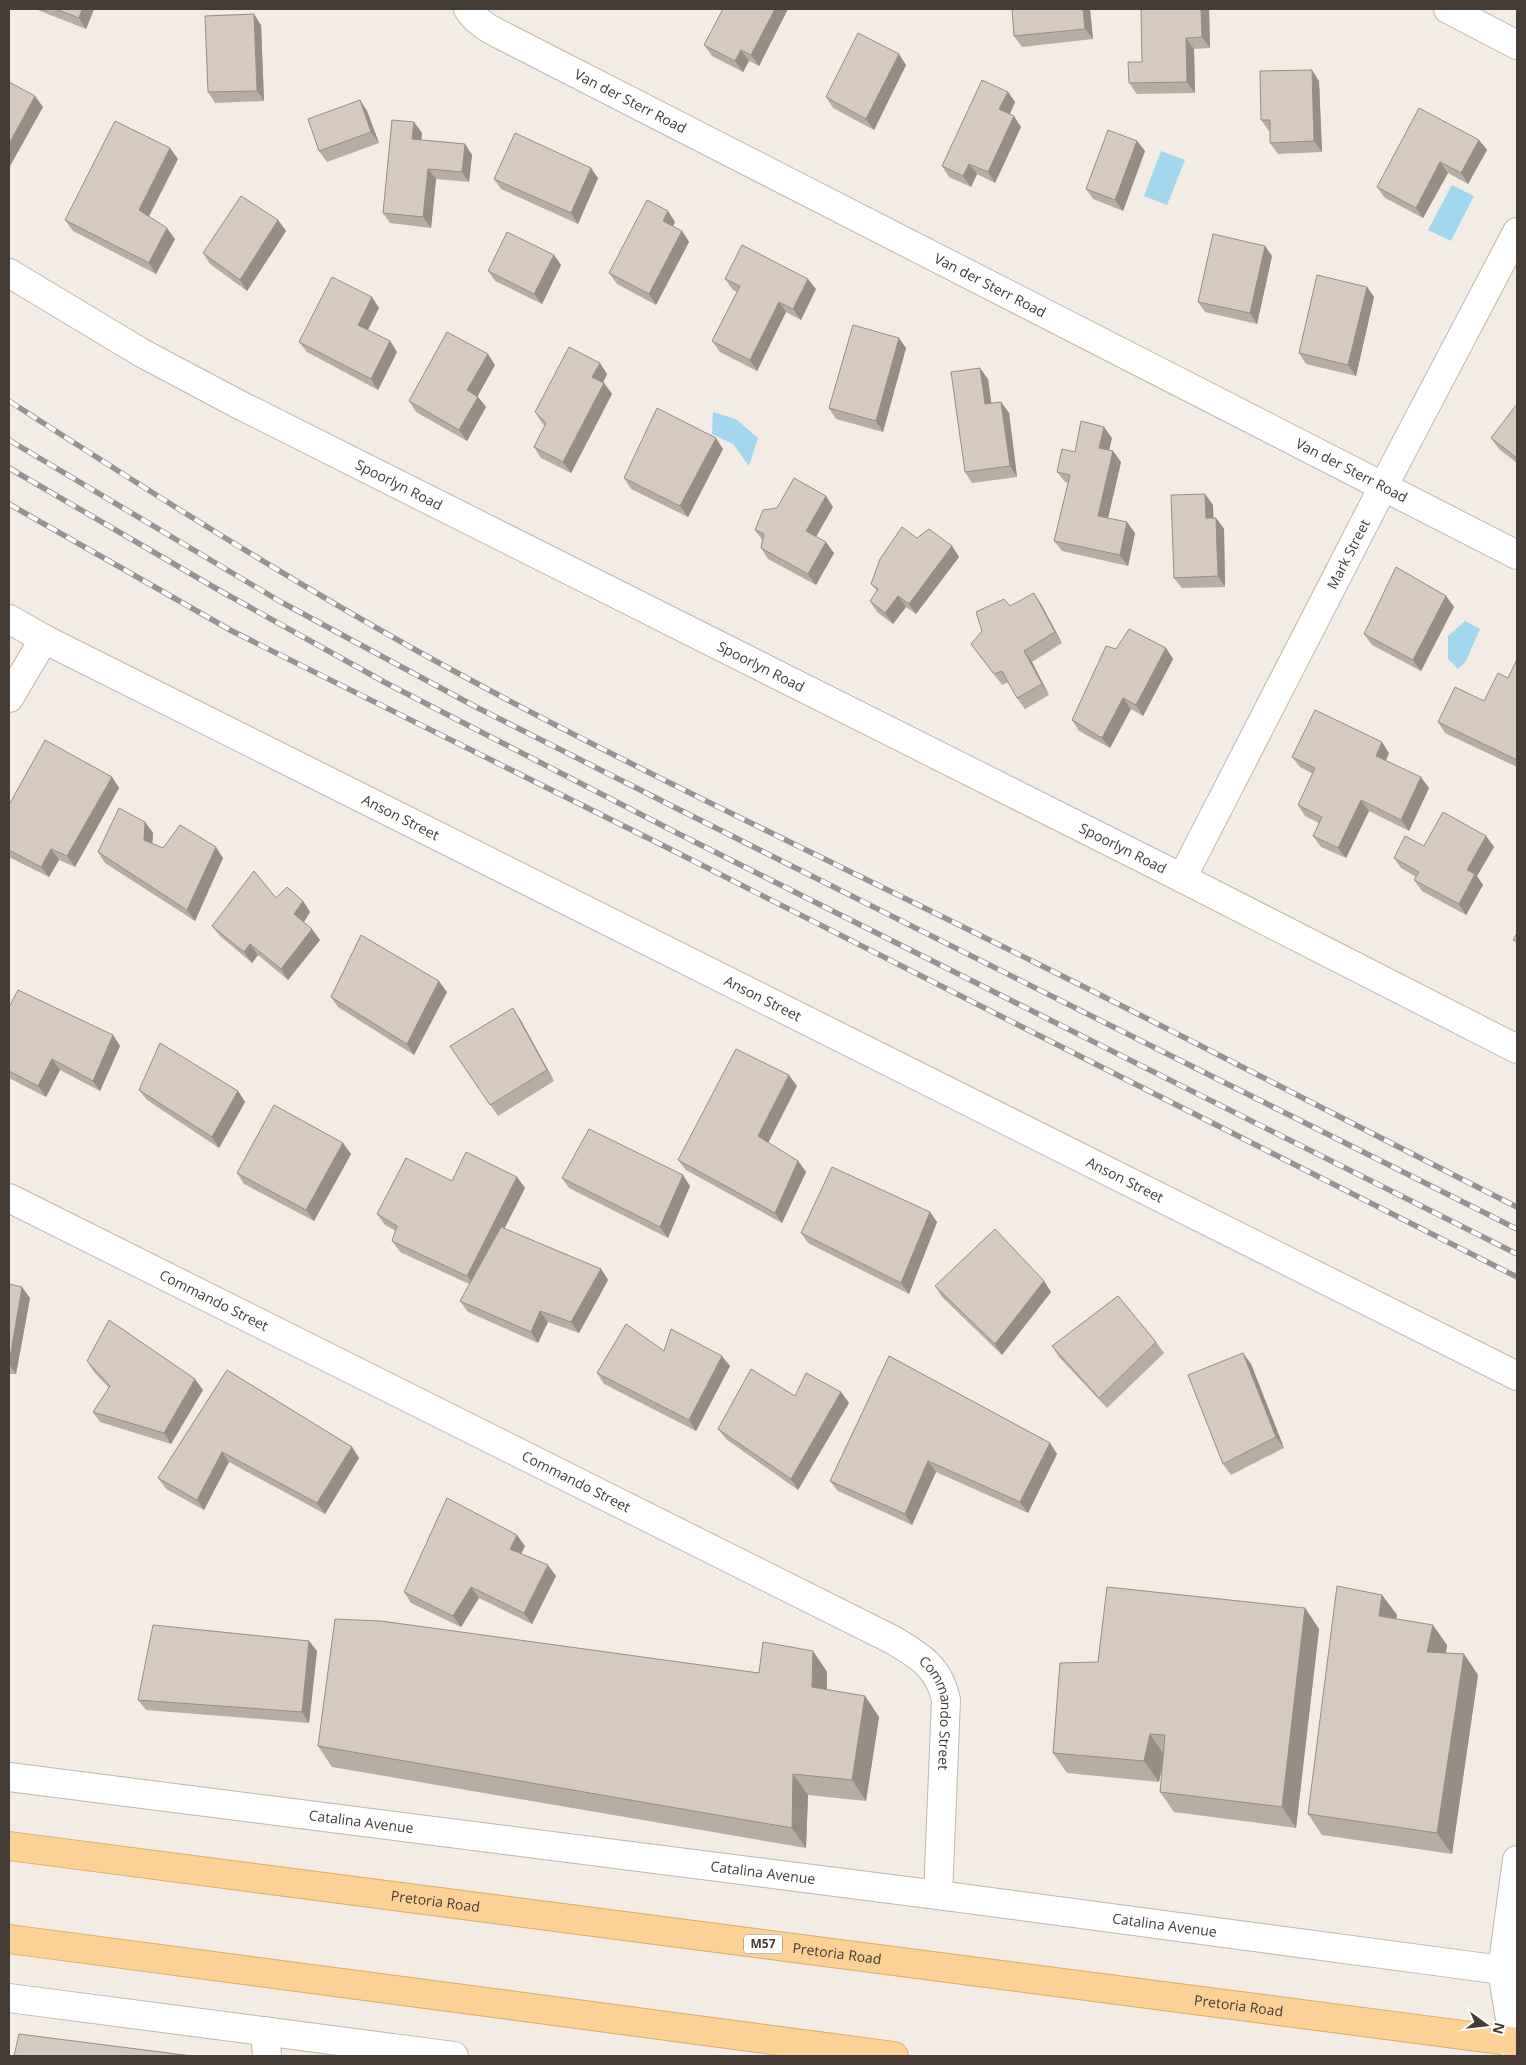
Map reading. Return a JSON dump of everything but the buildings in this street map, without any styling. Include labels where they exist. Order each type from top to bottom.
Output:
[{"type":"main road","name":"Pretoria Road","points":[[9,1846],[1515,2047]]},
{"type":"main road","points":[[9,1939],[894,2056]]},
{"type":"street","name":"Van der Sterr Road","points":[[468,9],[483,25],[505,37],[1517,556]]},
{"type":"street","points":[[1448,9],[1517,45]]},
{"type":"street","name":"Mark Street","points":[[1182,878],[1383,487],[1517,232]]},
{"type":"street","name":"Spoorlyn Road","points":[[9,273],[142,353],[236,404],[1182,878],[1517,1049]]},
{"type":"street","name":"Anson Street","points":[[9,619],[44,639],[1517,1376]]},
{"type":"street","points":[[9,698],[44,639]]},
{"type":"street","name":"Commando Street","points":[[9,1198],[875,1631],[916,1654],[934,1669],[943,1686],[946,1700],[938,1895]]},
{"type":"street","name":"Catalina Avenue","points":[[9,1778],[938,1895],[1510,1971]]},
{"type":"street","points":[[1515,2047],[1510,1971],[1517,1860]]},
{"type":"street","points":[[9,1998],[266,2044],[454,2056]]},
{"type":"water","points":[[1161,151],[1185,160],[1167,205],[1144,196]]},
{"type":"water","points":[[1452,185],[1474,196],[1451,241],[1428,230]]},
{"type":"water","points":[[713,412],[736,419],[758,438],[749,466],[733,444],[712,434]]},
{"type":"water","points":[[1465,621],[1480,629],[1466,661],[1458,669],[1448,659],[1448,636]]},
{"type":"railway","points":[[9,401],[158,496],[360,619],[488,690],[643,770],[1095,992],[1517,1207]]},
{"type":"railway","points":[[9,440],[281,602],[476,707],[1517,1229]]},
{"type":"railway","points":[[9,468],[217,589],[386,683],[675,832],[1517,1254]]},
{"type":"railway","points":[[9,504],[232,631],[668,848],[1517,1277]]}]
